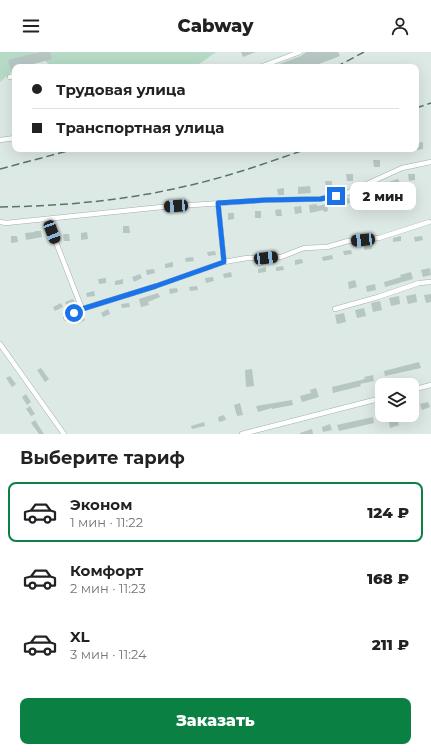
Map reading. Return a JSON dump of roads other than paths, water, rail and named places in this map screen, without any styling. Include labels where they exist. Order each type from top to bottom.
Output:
[{"type":"street","points":[[268,64],[297,53]]},
{"type":"street","points":[[0,140],[12,138]]},
{"type":"street","points":[[0,222],[47,219],[162,207],[266,200],[320,199],[348,193],[402,168],[431,162]]},
{"type":"street","points":[[218,203],[224,262]]},
{"type":"street","points":[[47,219],[82,309]]},
{"type":"street","points":[[66,318],[82,309],[156,286],[224,262],[247,258],[281,256],[304,248],[327,247],[348,241],[379,238],[429,222]]},
{"type":"street","points":[[334,309],[378,297],[419,283],[431,282]]},
{"type":"street","points":[[0,344],[64,434]]},
{"type":"street","points":[[419,388],[431,385]]},
{"type":"street","points":[[242,434],[375,400]]},
{"type":"railway","points":[[342,64],[364,52]]},
{"type":"railway","points":[[419,107],[431,103]]},
{"type":"railway","points":[[0,169],[64,152]]},
{"type":"railway","points":[[0,207],[91,202],[159,192],[230,175],[298,152]]}]
